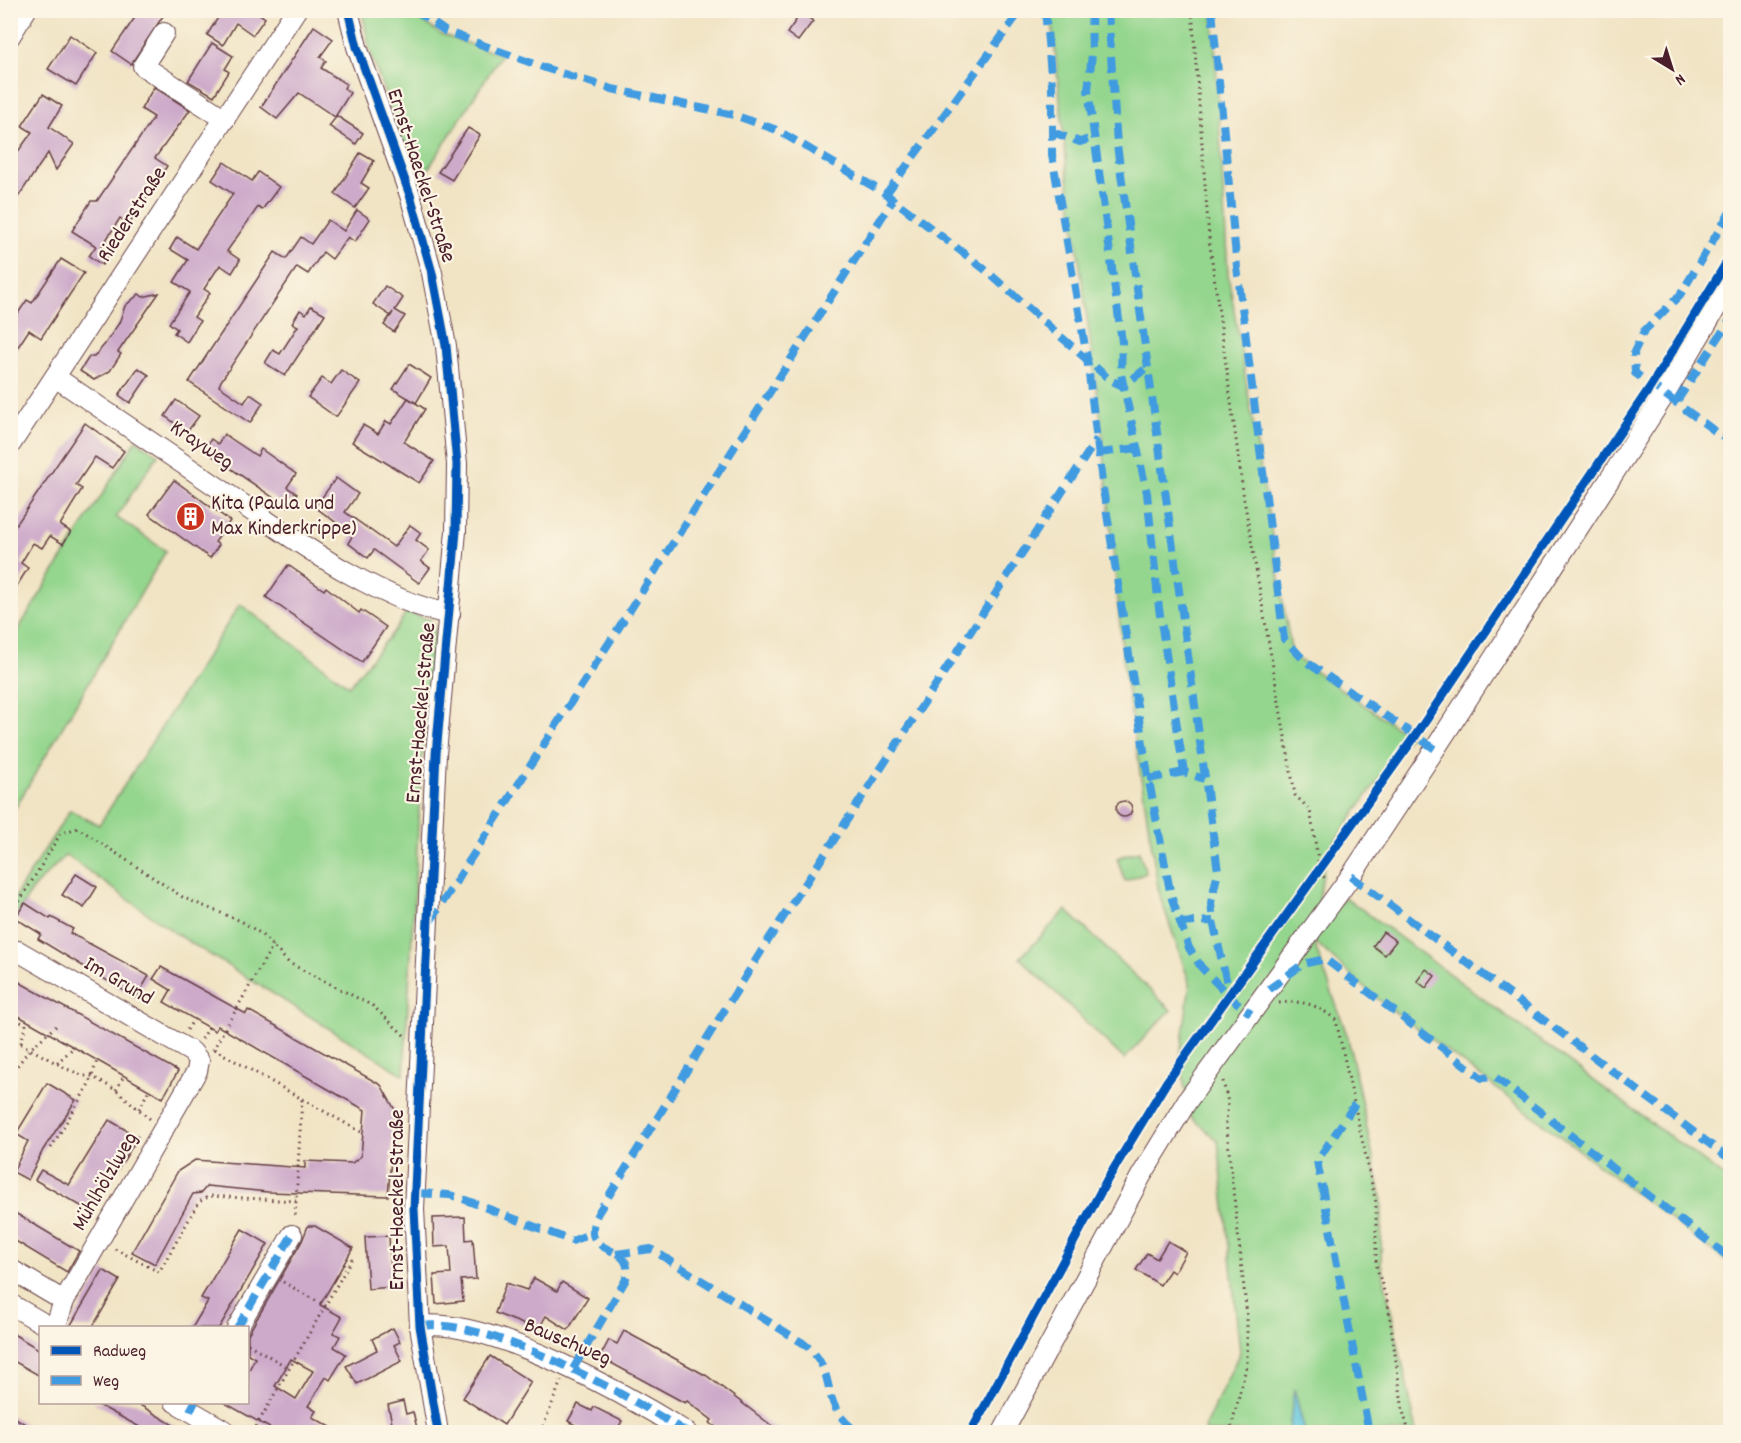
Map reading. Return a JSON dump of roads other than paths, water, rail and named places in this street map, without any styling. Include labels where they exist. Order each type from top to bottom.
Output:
[{"type":"street","points":[[10,36],[26,10]]},
{"type":"street","name":"Riederstraße","points":[[10,445],[296,10]]},
{"type":"street","name":"Ernst-Haeckel-Straße","points":[[348,10],[357,47],[410,195],[432,273],[446,346],[457,464],[456,531],[450,614],[436,754],[414,1209],[420,1326],[438,1432]]},
{"type":"street","points":[[164,33],[143,66],[225,119]]},
{"type":"street","points":[[1002,1432],[1141,1176],[1213,1066],[1338,894],[1435,749],[1659,404],[1731,284]]},
{"type":"street","name":"Krayweg","points":[[55,377],[279,529],[368,583],[430,610],[450,614]]},
{"type":"street","name":"Im Grund","points":[[10,951],[18,951],[185,1049],[199,1061]]},
{"type":"street","name":"Mühlhölzlweg","points":[[54,1326],[64,1301],[197,1071],[199,1061]]},
{"type":"street","points":[[238,1326],[292,1235]]},
{"type":"street","points":[[10,1269],[64,1301]]},
{"type":"street","points":[[10,1304],[49,1326]]},
{"type":"street","name":"Bauschweg","points":[[420,1326],[438,1324],[494,1338],[567,1367],[647,1408],[686,1432]]},
{"type":"street","points":[[187,1405],[226,1432]]},
{"type":"water","points":[[1294,1389],[1305,1432],[1289,1432]]},
{"type":"place","name":"Kita (Paula und Max Kinderkrippe)","points":[[190,517]]}]
